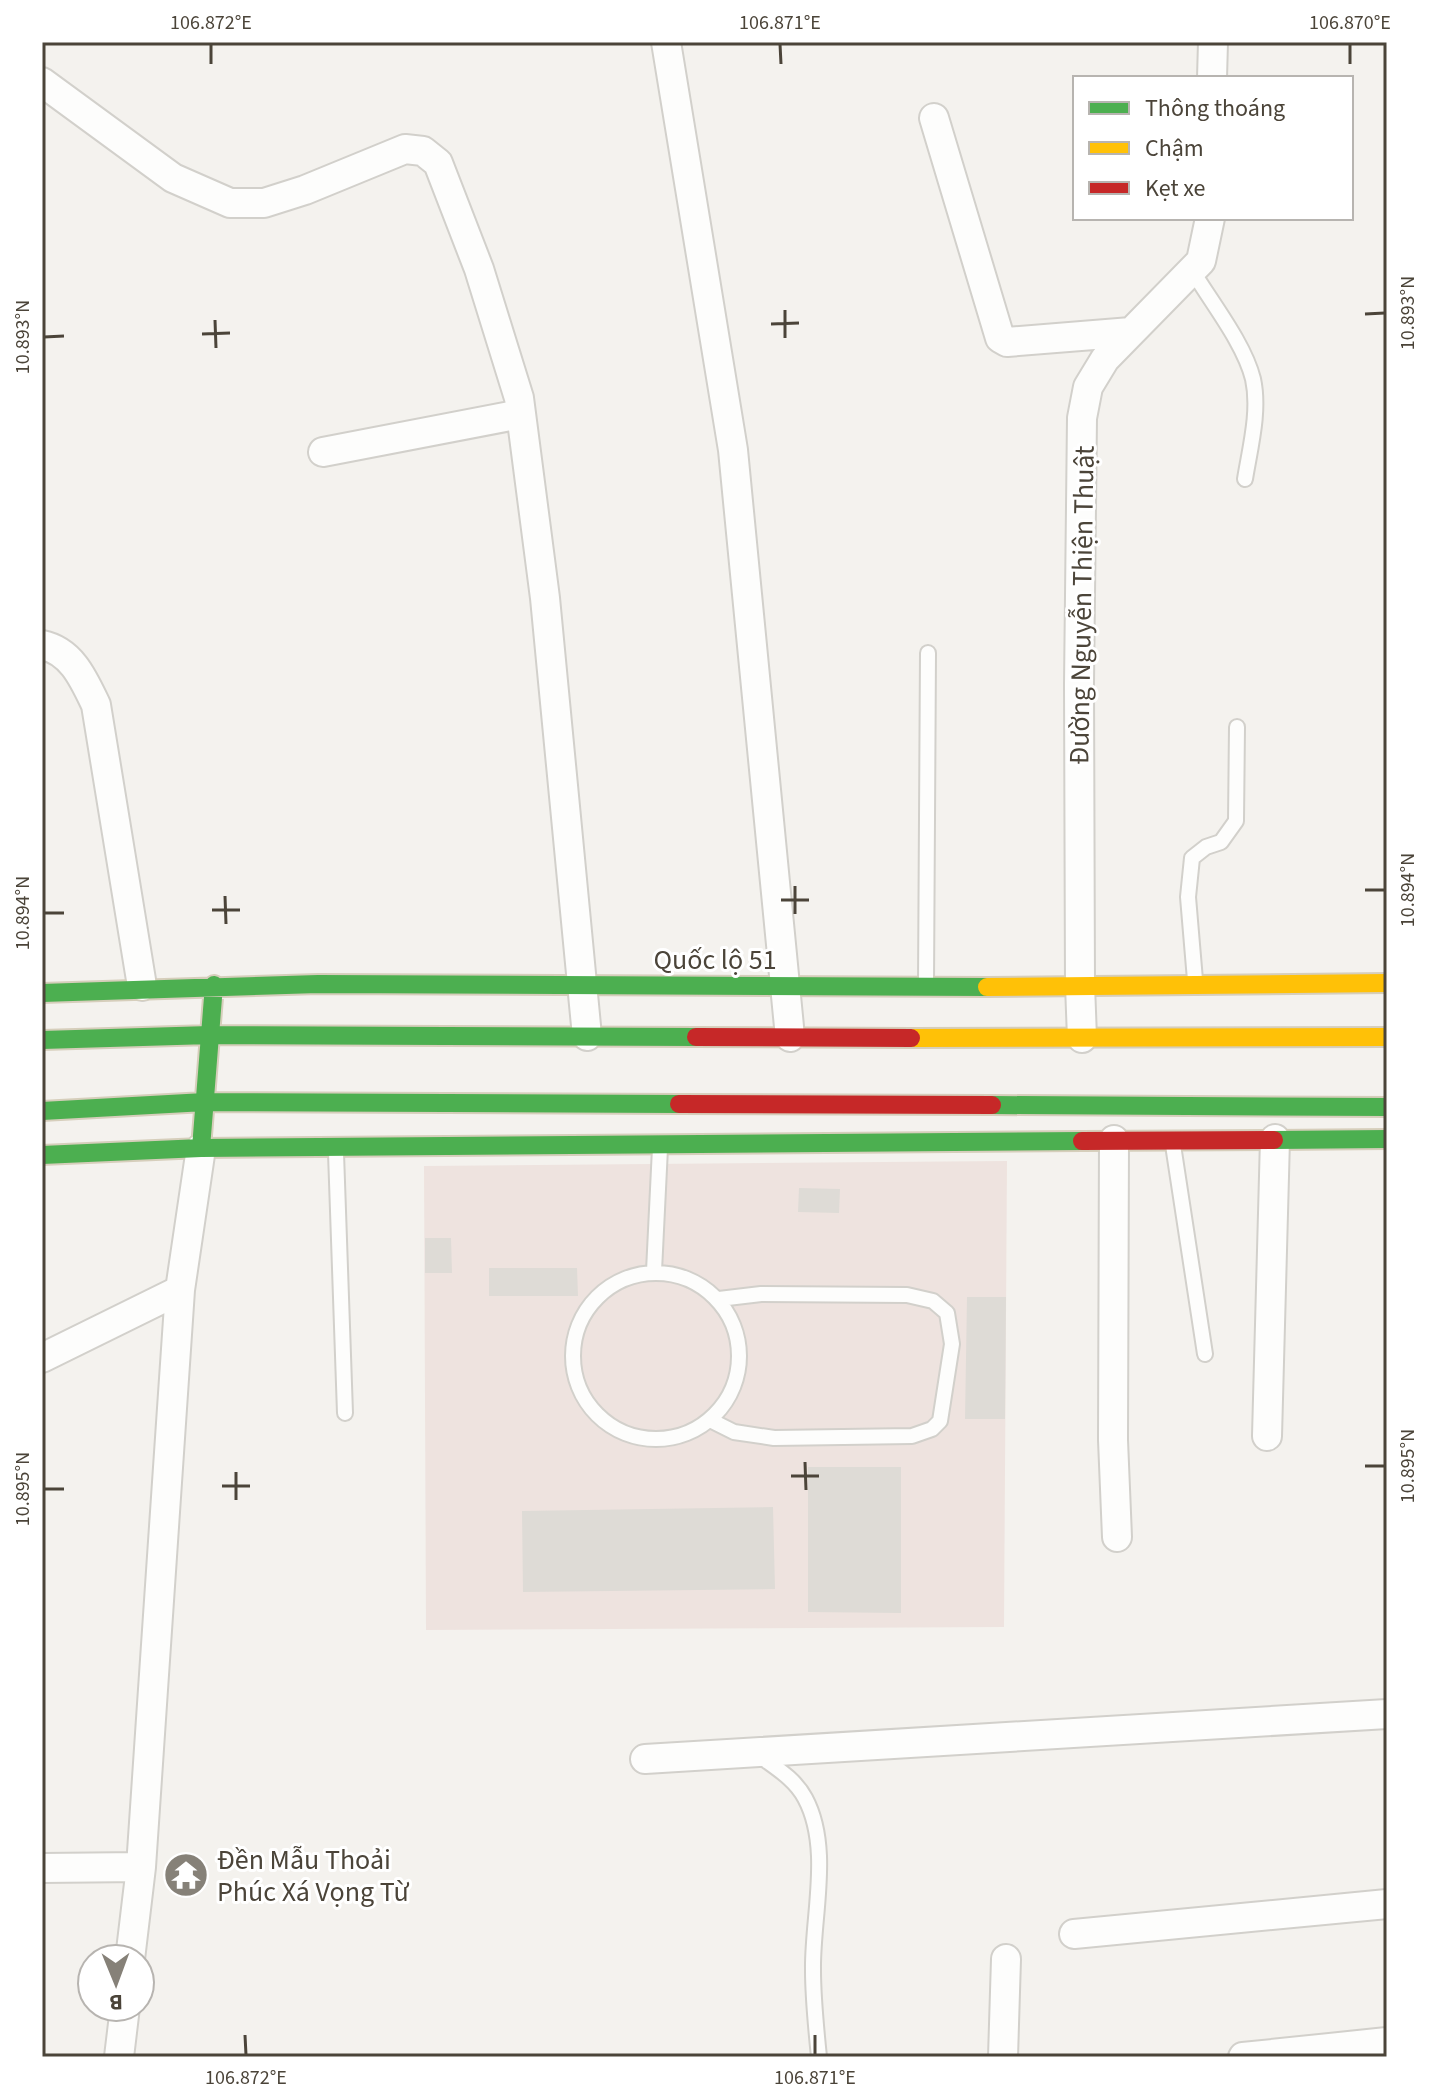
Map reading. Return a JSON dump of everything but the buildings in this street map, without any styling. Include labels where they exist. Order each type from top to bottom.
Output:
[{"type":"main road","name":"Quốc lộ 51","points":[[42,993],[142,986],[397,983],[785,987],[1387,983]]},
{"type":"main road","points":[[201,1148],[214,985]]},
{"type":"main road","points":[[42,1040],[210,1035],[1387,1037]]},
{"type":"main road","points":[[42,1111],[205,1102],[661,1124],[1114,1140],[1387,1139]]},
{"type":"main road","points":[[42,1155],[201,1148],[336,1147],[661,1124],[1387,1107]]},
{"type":"street","points":[[666,42],[733,450],[790,1037]]},
{"type":"street","points":[[1212,76],[1213,42]]},
{"type":"street","points":[[42,82],[173,178],[230,203],[264,203],[305,190],[405,149],[423,151],[438,163],[479,269],[519,398],[545,598],[587,1036]]},
{"type":"street","points":[[934,118],[1000,338],[1007,342],[1131,332]]},
{"type":"street","name":"Đường Nguyễn Thiện Thuật","points":[[1082,1038],[1079,684],[1082,418],[1088,387],[1105,359],[1201,261],[1210,220]]},
{"type":"street","points":[[323,452],[521,414]]},
{"type":"street","points":[[42,645],[57,648],[80,673],[96,705],[142,986]]},
{"type":"street","points":[[1267,1436],[1275,1139]]},
{"type":"street","points":[[1114,1140],[1113,1440],[1117,1537]]},
{"type":"street","points":[[132,1943],[141,1867],[180,1290],[201,1148]]},
{"type":"street","points":[[42,1358],[180,1290]]},
{"type":"street","points":[[645,1759],[1387,1714]]},
{"type":"street","points":[[42,1868],[141,1867]]},
{"type":"street","points":[[1074,1934],[1387,1904]]},
{"type":"street","points":[[1003,2057],[1006,1959]]},
{"type":"street","points":[[119,2057],[123,2023]]},
{"type":"street","points":[[1243,2057],[1387,2042]]},
{"type":"lane","points":[[1192,270],[1242,352],[1253,380],[1255,418],[1245,479]]},
{"type":"lane","points":[[925,987],[928,653]]},
{"type":"lane","points":[[1195,983],[1188,897],[1192,858],[1206,847],[1221,842],[1236,821],[1237,727]]},
{"type":"lane","points":[[654,1271],[661,1124]]},
{"type":"lane","points":[[1172,1140],[1205,1354]]},
{"type":"lane","points":[[336,1147],[345,1413]]},
{"type":"lane","points":[[654,1271],[690,1278],[719,1299],[737,1330],[741,1365],[729,1399],[710,1420],[671,1439],[635,1437],[603,1421],[580,1393],[571,1358],[578,1323],[599,1294],[616,1282],[654,1271]]},
{"type":"lane","points":[[710,1420],[734,1432],[774,1438],[912,1436],[932,1429],[940,1421],[952,1344],[947,1313],[933,1301],[907,1295],[761,1294],[719,1299]]},
{"type":"lane","points":[[755,1753],[789,1777],[805,1798],[817,1840],[819,1893],[813,1968],[819,2057]]},
{"type":"shaded area","points":[[1007,1161],[1004,1627],[426,1630],[424,1166]]},
{"type":"traffic: fast","points":[[42,993],[318,984],[987,987]]},
{"type":"traffic: fast","points":[[201,1148],[214,985]]},
{"type":"traffic: fast","points":[[42,1040],[210,1035],[696,1037]]},
{"type":"traffic: fast","points":[[42,1111],[205,1102],[679,1104]]},
{"type":"traffic: fast","points":[[992,1105],[1387,1107]]},
{"type":"traffic: fast","points":[[1274,1140],[1387,1139]]},
{"type":"traffic: fast","points":[[42,1155],[201,1148],[1082,1141]]},
{"type":"traffic: slow","points":[[987,987],[1387,983]]},
{"type":"traffic: slow","points":[[911,1038],[1387,1037]]},
{"type":"traffic: jam","points":[[696,1037],[911,1038]]},
{"type":"traffic: jam","points":[[679,1104],[992,1105]]},
{"type":"traffic: jam","points":[[1082,1141],[1274,1140]]},
{"type":"place","name":"Đền Mẫu Thoải Phúc Xá Vọng Từ","points":[[186,1875]]}]
